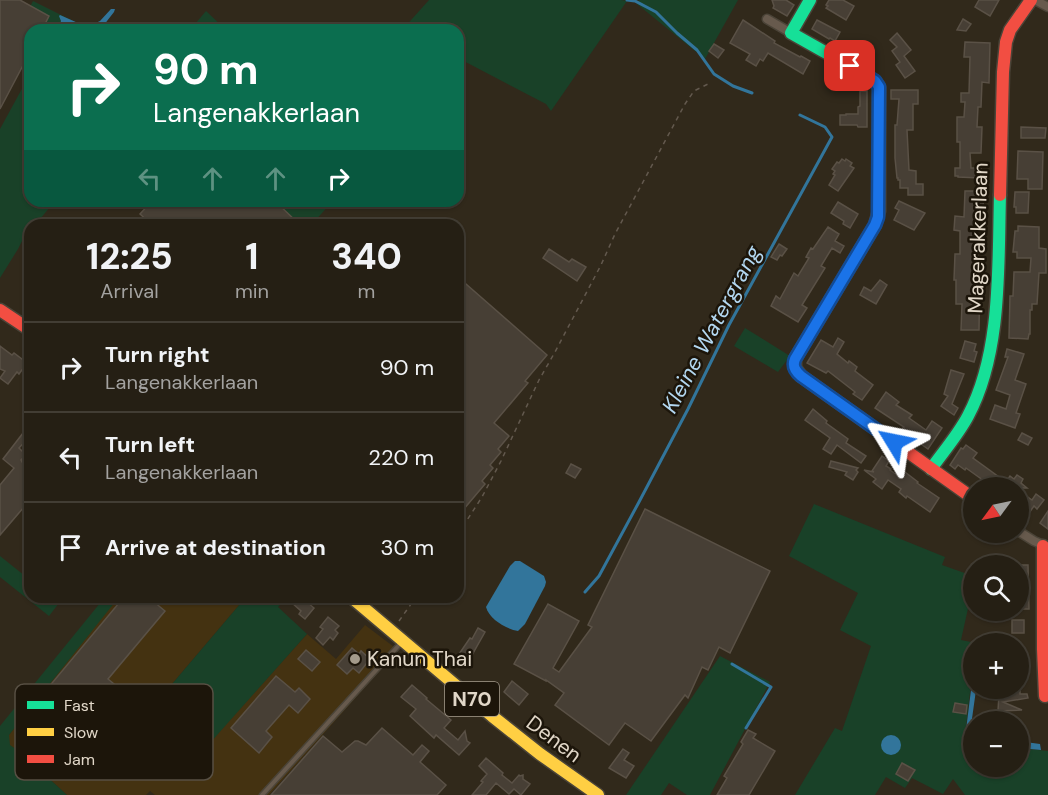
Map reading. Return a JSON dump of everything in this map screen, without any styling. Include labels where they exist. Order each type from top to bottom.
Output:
[{"type":"street","points":[[791,33],[810,0]]},
{"type":"street","points":[[1033,0],[1048,7]]},
{"type":"street","name":"Magerakkerlaan","points":[[931,469],[967,418],[987,365],[994,328],[998,268],[1003,72],[1006,42],[1010,30],[1033,0]]},
{"type":"street","points":[[767,19],[869,77],[877,84],[879,92],[878,217],[795,359],[795,370],[963,491]]},
{"type":"street","points":[[0,309],[24,326]]},
{"type":"street","points":[[1029,537],[1045,546],[1043,649],[1045,696]]},
{"type":"street","name":"Denen","points":[[358,603],[492,716],[598,795]]},
{"type":"lane","points":[[262,795],[402,641]]},
{"type":"path","points":[[464,525],[501,461],[539,380],[686,104],[694,91],[708,84]]},
{"type":"path","points":[[392,632],[412,603]]},
{"type":"shaded area","points":[[113,603],[241,603],[172,684],[49,684]]},
{"type":"shaded area","points":[[365,625],[398,650],[269,795],[155,795],[150,791],[146,795],[67,795],[51,780],[213,780],[213,739],[307,634],[336,659]]},
{"type":"shaded area","points":[[15,727],[15,749],[9,745],[9,735]]},
{"type":"green space","points":[[429,0],[627,1],[551,111],[546,104],[464,61],[464,24],[407,24]]},
{"type":"green space","points":[[639,0],[738,0],[705,59],[637,4]]},
{"type":"green space","points":[[33,1],[79,24],[47,24],[27,13]]},
{"type":"green space","points":[[206,11],[220,24],[206,23],[195,24]]},
{"type":"green space","points":[[24,85],[24,207],[50,207],[40,219],[24,219],[24,238],[0,278],[0,129]]},
{"type":"green space","points":[[281,207],[328,207],[316,219],[294,219]]},
{"type":"green space","points":[[745,328],[790,356],[778,372],[734,346]]},
{"type":"green space","points":[[814,504],[945,557],[942,565],[963,572],[963,621],[965,621],[961,640],[963,640],[963,699],[969,699],[968,711],[963,711],[963,777],[1029,777],[1029,749],[1048,751],[1048,795],[965,795],[953,779],[943,794],[912,778],[905,788],[886,777],[875,795],[795,795],[835,728],[842,731],[871,646],[840,630],[858,593],[789,556]]},
{"type":"green space","points":[[0,556],[24,575],[24,596],[0,577]]},
{"type":"green space","points":[[33,603],[59,603],[49,616]]},
{"type":"green space","points":[[100,603],[114,603],[50,684],[34,684]]},
{"type":"green space","points":[[241,603],[282,603],[278,607],[307,634],[213,740],[213,684],[172,684]]},
{"type":"green space","points":[[720,656],[770,682],[710,795],[687,795],[669,783],[661,795],[626,795]]},
{"type":"green space","points":[[15,708],[15,727],[9,735],[10,745],[15,748],[15,780],[51,780],[67,795],[0,795],[0,726]]},
{"type":"water","points":[[111,9],[115,9],[105,24],[94,24],[100,21]]},
{"type":"water","points":[[60,15],[80,24],[60,24]]},
{"type":"water","points":[[515,561],[520,561],[544,576],[546,582],[525,624],[518,631],[499,623],[486,607]]},
{"type":"water","points":[[970,699],[975,699],[973,711],[968,711]]},
{"type":"water","points":[[891,735],[898,738],[901,745],[898,752],[891,755],[884,752],[881,745],[884,738]]},
{"type":"water","points":[[1029,742],[1040,744],[1041,750],[1029,749]]},
{"type":"building","points":[[0,0],[20,0],[49,16],[45,24],[24,24],[24,63],[0,109]]},
{"type":"building","points":[[772,0],[786,0],[794,5],[787,16],[773,8]]},
{"type":"building","points":[[829,0],[843,0],[854,6],[846,20],[826,8]]},
{"type":"building","points":[[979,0],[999,0],[990,16],[975,7]]},
{"type":"building","points":[[963,19],[971,24],[966,31],[957,30]]},
{"type":"building","points":[[743,20],[775,41],[774,43],[810,61],[803,74],[768,53],[763,61],[760,59],[756,66],[746,60],[750,54],[730,43]]},
{"type":"building","points":[[817,20],[840,32],[835,41],[812,29]]},
{"type":"building","points":[[897,33],[911,50],[904,56],[915,71],[905,78],[896,65],[900,62],[892,51],[897,47],[890,40]]},
{"type":"building","points":[[965,42],[990,43],[989,83],[982,82],[981,107],[978,107],[977,127],[982,127],[981,153],[970,153],[971,168],[981,168],[980,178],[955,176],[955,168],[960,168],[957,117],[964,117],[965,102],[961,102],[961,93],[969,93],[970,57],[964,57]]},
{"type":"building","points":[[714,44],[724,50],[718,58],[709,51]]},
{"type":"building","points":[[891,90],[918,90],[918,104],[913,104],[913,130],[907,130],[909,170],[916,171],[916,184],[923,184],[923,195],[908,195],[908,188],[900,188],[895,158],[895,125],[897,125],[899,99],[891,99]]},
{"type":"building","points":[[860,91],[867,91],[867,127],[840,125],[840,115],[858,114]]},
{"type":"building","points":[[1021,127],[1046,128],[1045,138],[1021,138]]},
{"type":"building","points":[[1018,151],[1043,152],[1042,189],[1028,189],[1028,179],[1017,179]]},
{"type":"building","points":[[842,159],[852,163],[850,166],[854,168],[838,191],[829,185],[835,175],[832,169]]},
{"type":"building","points":[[965,191],[975,191],[975,195],[984,196],[983,206],[979,206],[979,226],[976,226],[978,256],[975,267],[980,267],[979,330],[961,330],[962,304],[956,304],[955,254],[960,254],[960,231],[954,230],[955,216],[964,217]]},
{"type":"building","points":[[1015,192],[1029,192],[1028,213],[1016,213]]},
{"type":"building","points":[[899,201],[925,213],[914,230],[894,220],[899,210],[895,208]]},
{"type":"building","points":[[838,202],[858,214],[850,228],[831,213]]},
{"type":"building","points":[[146,207],[281,207],[294,219],[145,219],[140,214]]},
{"type":"building","points":[[1018,226],[1039,227],[1039,248],[1046,249],[1046,273],[1039,273],[1037,304],[1032,304],[1032,310],[1030,310],[1028,339],[1009,338],[1010,296],[1013,296],[1014,272],[1030,272],[1031,258],[1017,258],[1017,252],[1013,252],[1015,231],[1018,231]]},
{"type":"building","points":[[828,227],[839,234],[835,241],[844,246],[840,253],[832,248],[821,266],[825,268],[802,305],[807,308],[798,322],[771,306],[776,296],[780,299],[794,273],[798,276],[809,258],[806,257],[811,248],[813,249]]},
{"type":"building","points":[[779,244],[787,249],[777,260],[771,257]]},
{"type":"building","points":[[549,249],[569,262],[572,259],[586,267],[577,281],[543,258]]},
{"type":"building","points":[[880,280],[887,285],[876,304],[860,295],[864,287],[871,291]]},
{"type":"building","points":[[464,282],[547,355],[525,381],[528,383],[494,423],[509,436],[498,449],[501,452],[490,465],[493,468],[482,481],[485,484],[464,509]]},
{"type":"building","points":[[838,338],[844,342],[837,354],[857,367],[855,371],[873,385],[862,400],[828,371],[826,373],[807,363],[821,340],[833,347]]},
{"type":"building","points":[[965,341],[976,344],[974,351],[977,352],[974,362],[960,358]]},
{"type":"building","points":[[0,346],[24,361],[24,367],[8,384],[0,378],[5,371],[0,369]]},
{"type":"building","points":[[1007,349],[1024,354],[1015,380],[1026,384],[1016,413],[1020,414],[1015,428],[990,419],[995,405],[1006,409],[1010,395],[996,390],[1008,357],[1005,357]]},
{"type":"building","points":[[951,370],[964,374],[952,404],[958,408],[954,415],[941,406],[948,396],[944,394]]},
{"type":"building","points":[[886,392],[899,402],[896,405],[912,415],[909,418],[926,430],[932,421],[942,428],[928,449],[901,430],[904,427],[875,408]]},
{"type":"building","points":[[813,409],[827,421],[826,423],[848,439],[846,443],[866,456],[861,463],[837,445],[831,454],[823,449],[830,438],[805,420]]},
{"type":"building","points":[[24,432],[24,443],[19,448],[24,453],[21,460],[24,464],[24,507],[0,535],[0,485],[14,468],[3,459]]},
{"type":"building","points":[[1022,433],[1032,438],[1028,445],[1018,440]]},
{"type":"building","points":[[966,445],[977,453],[973,458],[999,477],[979,477],[958,465],[955,469],[950,465],[961,448],[963,449]]},
{"type":"building","points":[[882,456],[889,461],[886,466],[890,470],[901,478],[905,472],[939,498],[930,512],[907,496],[906,498],[899,492],[901,489],[888,480],[882,489],[873,482],[876,479],[864,470],[874,472],[872,471]]},
{"type":"building","points":[[831,461],[858,468],[856,470],[858,472],[853,480],[845,475],[847,472],[829,467]]},
{"type":"building","points":[[571,464],[581,469],[575,478],[566,473]]},
{"type":"building","points":[[1036,494],[1044,500],[1037,509],[1034,506],[1029,513],[1029,498],[1032,500]]},
{"type":"building","points":[[645,509],[770,571],[730,653],[719,647],[708,670],[702,667],[688,698],[685,695],[651,741],[625,723],[609,745],[555,705],[564,693],[546,680],[514,664],[548,604],[579,621],[553,668],[559,672],[592,627],[588,625]]},
{"type":"building","points":[[1048,511],[1048,529],[1040,523]]},
{"type":"building","points":[[119,603],[155,603],[165,611],[108,679],[114,684],[51,684]]},
{"type":"building","points":[[292,603],[308,603],[314,608],[305,619],[299,614],[301,611]]},
{"type":"building","points":[[328,617],[339,626],[335,630],[338,633],[333,640],[330,637],[323,645],[316,638],[323,629],[320,627]]},
{"type":"building","points":[[1012,621],[1024,621],[1024,633],[1012,633]]},
{"type":"building","points":[[478,628],[485,632],[472,655],[470,654],[464,662],[457,657]]},
{"type":"building","points":[[352,648],[359,654],[361,651],[370,659],[359,673],[353,668],[347,674],[337,665]]},
{"type":"building","points":[[306,650],[320,662],[312,671],[298,659]]},
{"type":"building","points":[[276,676],[295,692],[299,688],[310,699],[298,713],[289,705],[266,731],[272,737],[259,753],[231,728]]},
{"type":"building","points":[[512,681],[528,694],[519,705],[504,692]]},
{"type":"building","points":[[412,685],[451,720],[444,728],[458,740],[465,731],[467,741],[470,743],[459,755],[436,735],[434,738],[410,716],[416,709],[401,697]]},
{"type":"building","points":[[999,699],[1022,699],[1003,702],[1022,710],[998,711]]},
{"type":"building","points":[[955,703],[967,705],[966,711],[963,711],[963,714],[953,712]]},
{"type":"building","points":[[382,728],[413,755],[422,745],[429,751],[420,762],[446,785],[437,795],[271,795],[323,736],[342,752],[355,741],[366,745]]},
{"type":"building","points":[[748,730],[756,734],[753,738],[775,751],[749,795],[717,795],[727,778],[724,776],[743,744],[741,742]]},
{"type":"building","points":[[623,749],[629,753],[624,760],[634,766],[626,778],[609,768]]},
{"type":"building","points":[[486,758],[512,783],[519,775],[523,775],[523,779],[530,784],[521,795],[514,789],[509,794],[496,783],[486,795],[472,795],[487,774],[479,766]]},
{"type":"building","points":[[902,763],[915,770],[908,781],[896,774]]},
{"type":"waterway","name":"Kleine Watergrang","points":[[627,0],[635,1],[656,12],[697,50],[714,74],[733,86],[752,93]]},
{"type":"waterway","name":"Kleine Watergrang","points":[[585,592],[599,576],[688,409],[729,325],[832,137],[825,127],[800,115]]},
{"type":"waterway","name":"Kleine Watergrang","points":[[732,664],[771,687],[746,728]]},
{"type":"traffic: fast","points":[[801,376],[795,368],[795,359],[875,225],[879,211],[879,87],[869,77],[791,33],[810,0]]},
{"type":"traffic: fast","points":[[931,469],[968,416],[987,365],[996,308],[1000,195]]},
{"type":"traffic: slow","points":[[358,603],[492,716],[598,795]]},
{"type":"traffic: jam","points":[[1000,195],[1003,72],[1006,42],[1010,30],[1031,0]]},
{"type":"traffic: jam","points":[[0,310],[24,326]]},
{"type":"traffic: jam","points":[[801,376],[963,491]]},
{"type":"traffic: jam","points":[[1043,546],[1045,696]]},
{"type":"place","name":"Kanun Thai","points":[[355,659]]},
{"type":"route","points":[[850,66],[875,81],[879,87],[878,217],[795,359],[794,366],[797,373],[894,442]]}]
